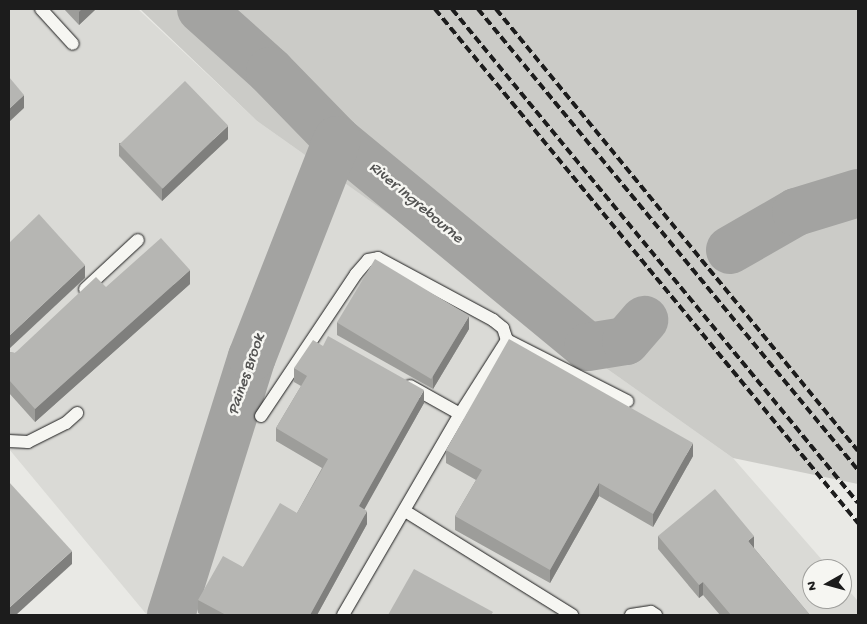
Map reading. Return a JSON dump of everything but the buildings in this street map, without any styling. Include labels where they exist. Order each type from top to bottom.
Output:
[{"type":"lane","points":[[41,9],[73,44]]},
{"type":"lane","points":[[73,300],[138,240]]},
{"type":"lane","points":[[261,416],[320,335],[368,260],[378,258],[493,320],[503,328],[507,340],[627,401]]},
{"type":"lane","points":[[343,615],[460,414],[507,340]]},
{"type":"lane","points":[[401,381],[460,414]]},
{"type":"lane","points":[[9,441],[28,442],[66,423],[77,413]]},
{"type":"lane","points":[[405,511],[453,543],[572,615]]},
{"type":"lane","points":[[630,615],[651,612],[656,615]]},
{"type":"shaded area","points":[[9,9],[138,9],[257,121],[733,458],[821,559],[802,559],[802,609],[852,609],[852,594],[858,601],[858,615],[147,615],[9,449]]},
{"type":"shaded area","points":[[140,9],[858,9],[858,484],[733,458],[257,121]]},
{"type":"waterway","name":"River Ingrebourne","points":[[201,9],[270,71],[337,140],[588,347],[626,341],[644,320]]},
{"type":"waterway","name":"Paines Brook","points":[[171,615],[252,357],[337,140]]},
{"type":"waterway","name":"River Ingrebourne","points":[[730,250],[796,212],[858,193]]},
{"type":"railway","points":[[435,9],[858,523]]},
{"type":"railway","points":[[452,9],[858,503]]},
{"type":"railway","points":[[478,9],[858,470]]},
{"type":"railway","points":[[496,9],[858,451]]}]
